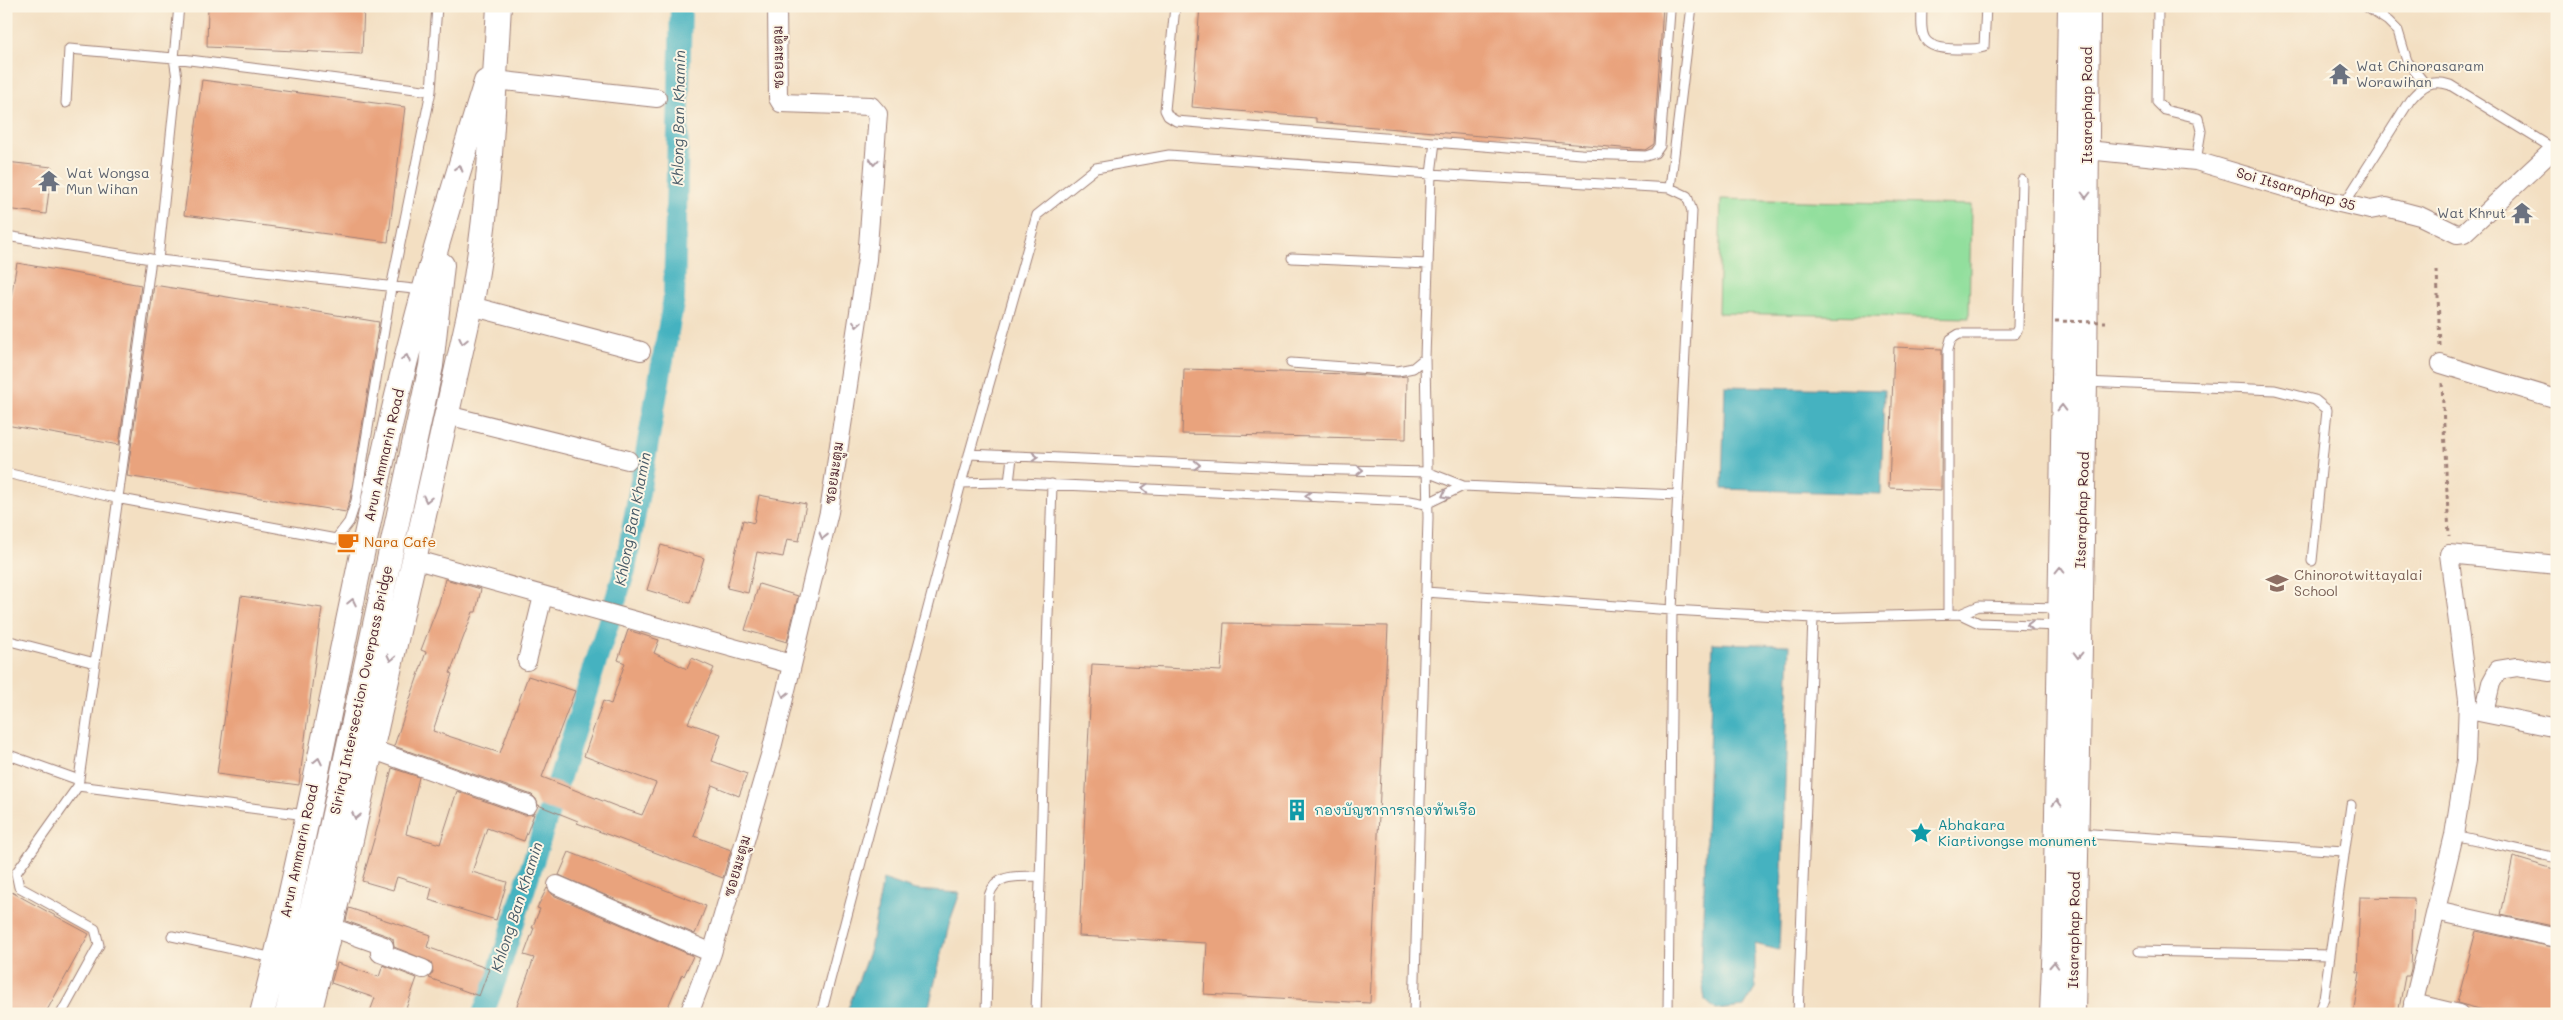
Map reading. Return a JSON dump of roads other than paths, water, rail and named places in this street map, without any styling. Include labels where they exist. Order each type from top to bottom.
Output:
[{"type":"main road","name":"Arun Ammarin Road","points":[[309,1014],[331,927],[471,306],[486,213],[499,6]]},
{"type":"main road","points":[[2052,1014],[2069,617],[2070,6]]},
{"type":"main road","name":"Itsaraphap Road","points":[[2073,1014],[2075,833],[2069,617],[2085,382],[2088,6]]},
{"type":"main road","name":"Arun Ammarin Road","points":[[262,1014],[276,958],[386,444],[423,290],[497,49]]},
{"type":"main road","name":"Siriraj Intersection Overpass Bridge","points":[[287,1014],[329,837],[431,366],[448,204]]},
{"type":"main road","name":"Siriraj Intersection Overpass Bridge","points":[[431,366],[486,213]]},
{"type":"street","name":"ซอยมะตูม","points":[[688,1014],[712,953],[771,752],[830,503],[866,259],[878,114],[871,106],[781,103],[778,98],[777,6]]},
{"type":"street","points":[[495,80],[657,98]]},
{"type":"street","name":"Soi Itsaraphap 35","points":[[2087,150],[2196,162],[2370,210],[2386,207],[2420,216],[2457,234],[2464,233],[2555,150]]},
{"type":"street","points":[[471,306],[642,351]]},
{"type":"street","points":[[2441,364],[2557,398]]},
{"type":"street","points":[[446,415],[628,460]]},
{"type":"street","points":[[2476,712],[2450,554],[2557,565]]},
{"type":"street","points":[[413,559],[626,620],[791,664]]},
{"type":"street","points":[[526,660],[543,596]]},
{"type":"street","points":[[2459,1014],[2412,1008],[2454,834],[2476,712],[2498,670],[2517,667],[2550,672]]},
{"type":"street","points":[[2476,712],[2557,728]]},
{"type":"street","points":[[371,749],[528,805]]},
{"type":"street","points":[[557,885],[712,953]]},
{"type":"street","points":[[2436,911],[2557,938]]},
{"type":"street","points":[[331,927],[384,946],[380,953],[423,969]]},
{"type":"lane","points":[[61,1014],[99,945],[95,929],[19,887],[11,873],[78,783],[116,498],[155,259],[177,78],[174,58],[179,6]]},
{"type":"lane","points":[[6,473],[116,498],[336,539],[349,522],[356,501],[391,288],[431,92],[437,6]]},
{"type":"lane","points":[[1175,6],[1165,110],[1168,116],[1176,121],[1580,154],[1646,156],[1655,153],[1660,146],[1669,6]]},
{"type":"lane","points":[[1670,188],[1692,6]]},
{"type":"lane","points":[[1922,6],[1922,31],[1925,41],[1936,48],[1954,49],[1984,47],[1986,43],[1986,6]]},
{"type":"lane","points":[[2158,6],[2157,102],[2165,110],[2193,115],[2198,118],[2201,131],[2196,162]]},
{"type":"lane","points":[[2365,6],[2388,21],[2398,31],[2407,61],[2425,84]]},
{"type":"lane","points":[[66,103],[69,49],[174,58],[431,92]]},
{"type":"lane","points":[[2340,202],[2348,198],[2390,129],[2410,100],[2425,84],[2435,82],[2450,85],[2555,150]]},
{"type":"lane","points":[[1414,1014],[1428,518],[1426,504],[1425,358],[1431,174],[1435,142]]},
{"type":"lane","points":[[821,1014],[961,483],[1037,215],[1096,168],[1169,155],[1431,174],[1670,188],[1686,196],[1692,211],[1672,610],[1668,1014]]},
{"type":"lane","points":[[1948,614],[1948,350],[1951,339],[1959,334],[2015,334],[2018,328],[2022,180]]},
{"type":"lane","points":[[6,236],[155,259],[391,288],[423,290]]},
{"type":"lane","points":[[1292,258],[1428,264]]},
{"type":"lane","points":[[1291,362],[1398,371],[1413,368],[1425,358]]},
{"type":"lane","points":[[2085,382],[2275,390],[2315,400],[2327,410],[2312,561]]},
{"type":"lane","points":[[969,454],[1304,469],[1427,472],[1463,486],[1678,495]]},
{"type":"lane","points":[[1009,483],[1012,456]]},
{"type":"lane","points":[[961,483],[1052,484],[1410,501],[1426,504],[1463,486]]},
{"type":"lane","points":[[1036,1014],[1052,484]]},
{"type":"lane","points":[[1426,592],[1813,618],[1960,614],[1979,606],[2069,617]]},
{"type":"lane","points":[[1960,614],[1978,623],[2069,617]]},
{"type":"lane","points":[[1798,1014],[1813,618]]},
{"type":"lane","points":[[6,640],[95,663]]},
{"type":"lane","points":[[6,754],[78,783],[306,815]]},
{"type":"lane","points":[[2318,1014],[2324,998],[2351,805]]},
{"type":"lane","points":[[2075,833],[2344,851]]},
{"type":"lane","points":[[2454,834],[2557,858]]},
{"type":"lane","points":[[986,1014],[989,896],[992,887],[1002,878],[1040,876]]},
{"type":"lane","points":[[172,936],[276,958]]},
{"type":"lane","points":[[2139,952],[2330,955]]},
{"type":"water","points":[[1725,386],[1884,390],[1881,494],[1722,489]]},
{"type":"water","points":[[1713,643],[1790,645],[1779,950],[1755,944],[1755,989],[1744,1007],[1716,1010],[1705,1000],[1701,972]]},
{"type":"water","points":[[883,879],[915,890],[960,893],[950,921],[927,1014],[846,1014],[870,949]]},
{"type":"waterway","name":"Khlong Ban Khamin","points":[[483,1014],[498,973],[625,570],[674,298],[681,6]]},
{"type":"place","name":"Wat Chinorasaram Worawihan","points":[[2340,74]]},
{"type":"place","name":"Wat Wongsa Mun Wihan","points":[[49,181]]},
{"type":"place","name":"Wat Khrut","points":[[2522,213]]},
{"type":"place","name":"Nara Cafe","points":[[348,542]]},
{"type":"place","name":"Chinorotwittayalai School","points":[[2277,583]]},
{"type":"place","name":"กองบัญชาการกองทัพเรือ","points":[[1297,810]]},
{"type":"place","name":"Abhakara Kiartivongse monument","points":[[1921,833]]}]
